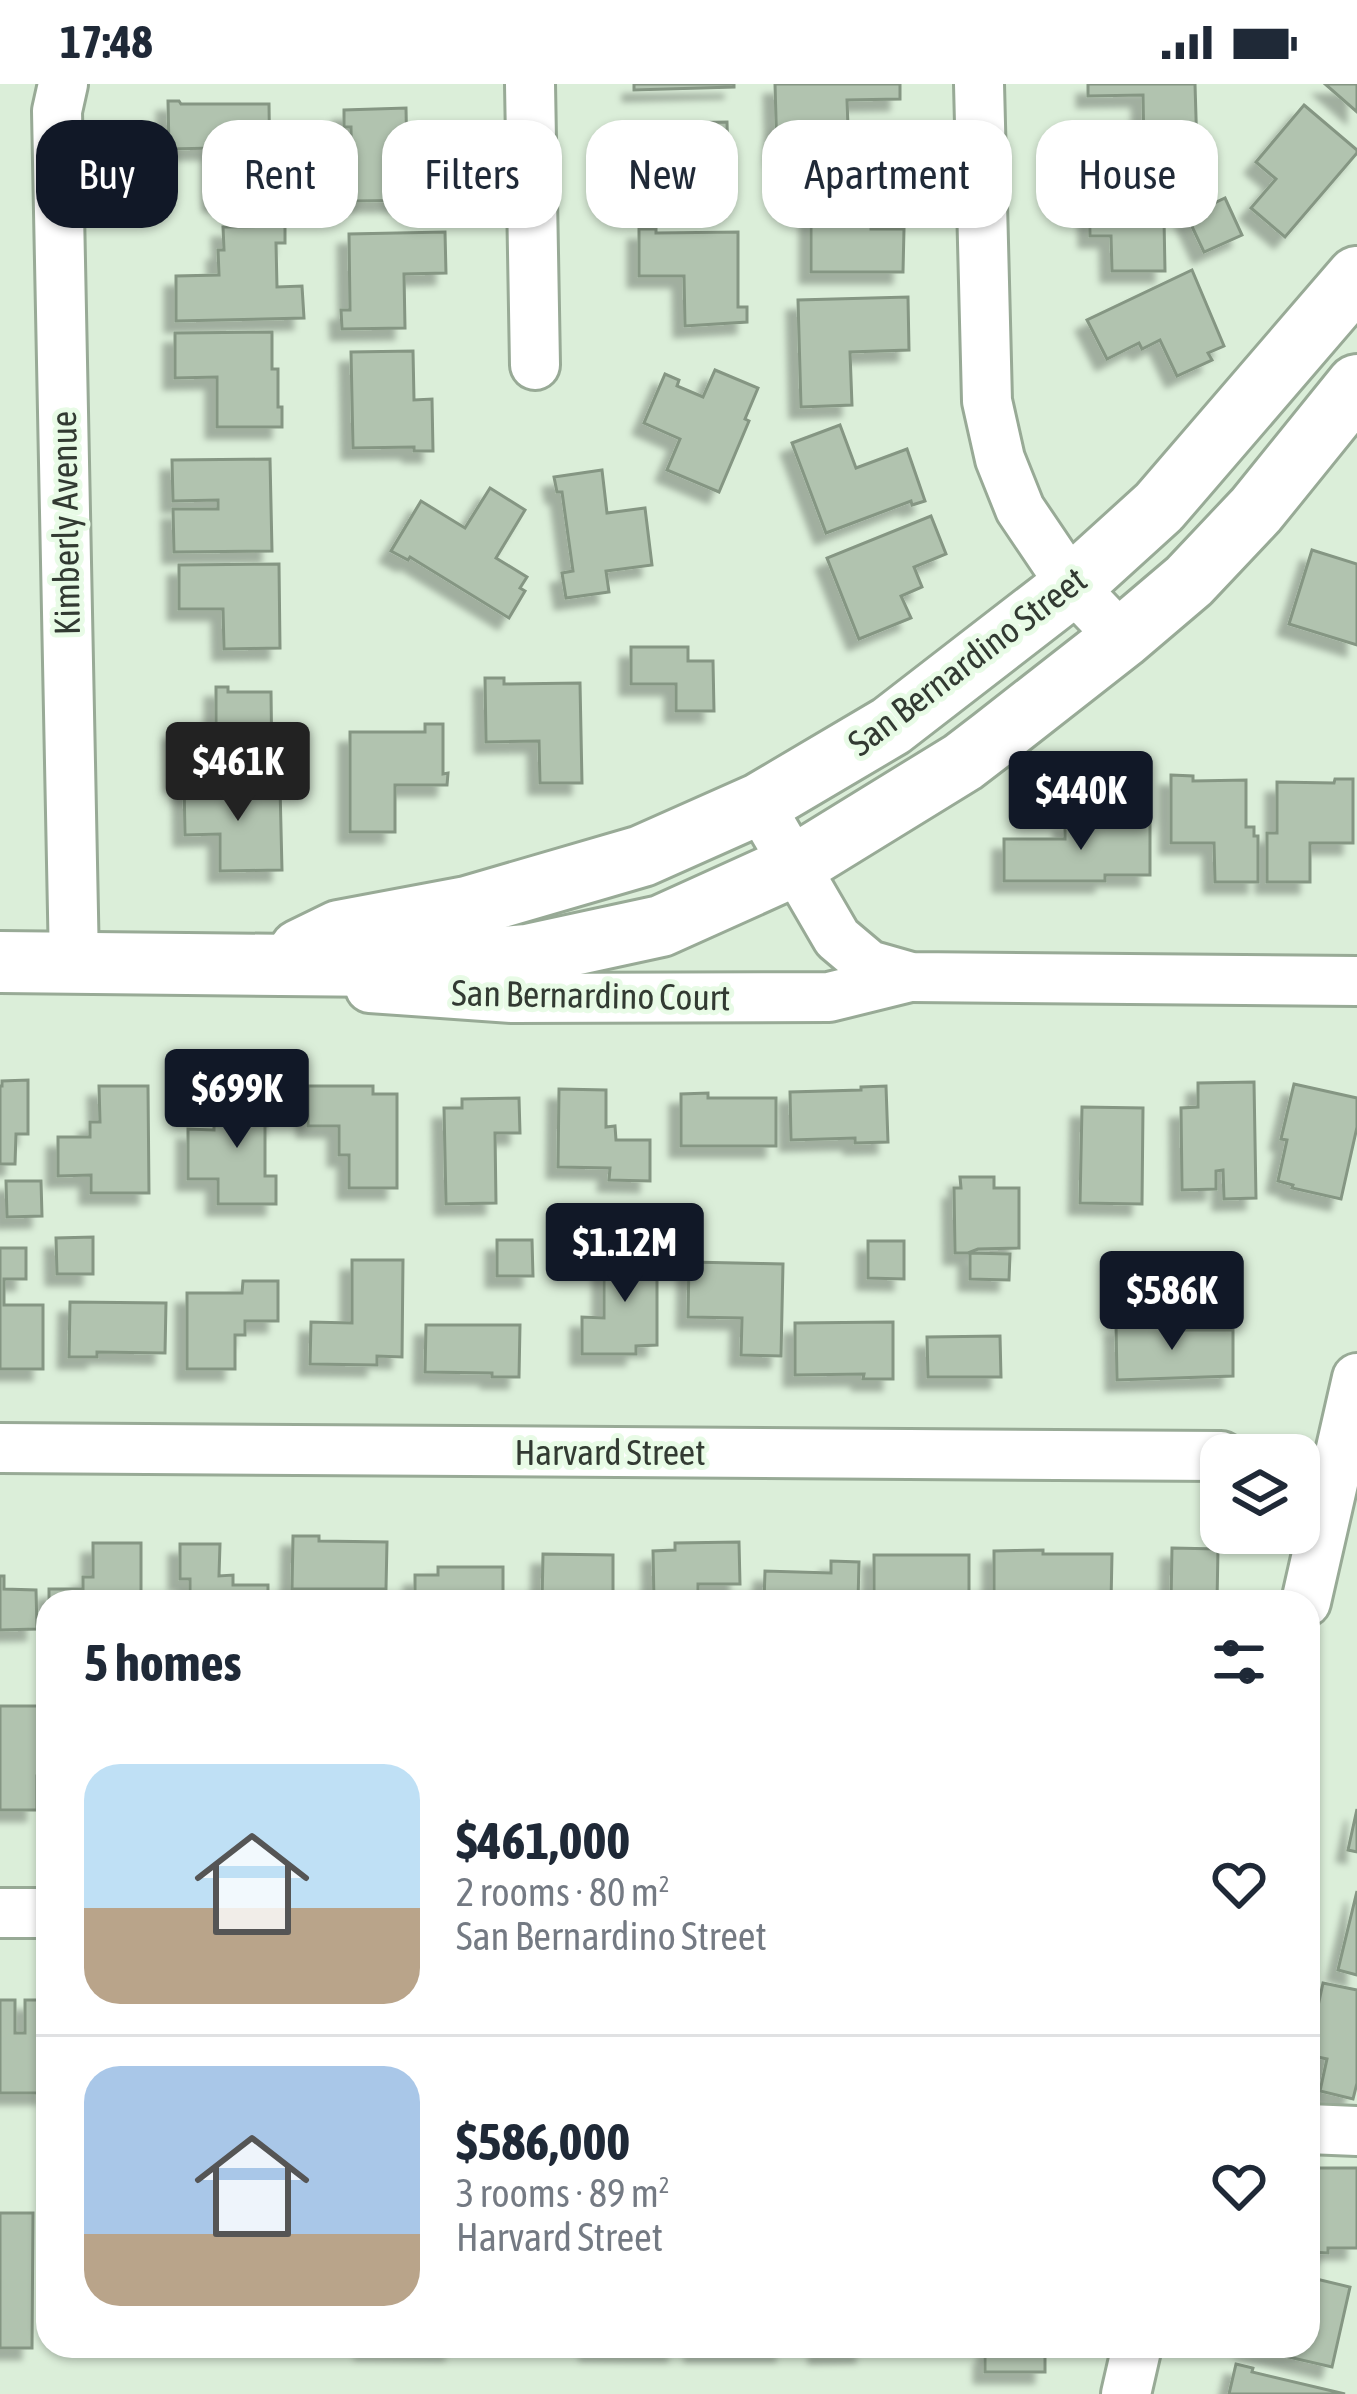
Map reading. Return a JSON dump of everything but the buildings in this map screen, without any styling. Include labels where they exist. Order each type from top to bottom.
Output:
[{"type":"main road","name":"San Bernardino Street","points":[[273,964],[339,931],[467,907],[642,856],[759,804],[891,726],[1072,586],[1160,507],[1357,277]]},
{"type":"main road","name":"San Bernardino Street","points":[[0,962],[387,966],[527,955],[661,926],[794,866],[963,762],[1189,581],[1354,394]]},
{"type":"street","name":"Kimberly Avenue","points":[[63,84],[57,111],[74,963]]},
{"type":"street","points":[[530,84],[535,365]]},
{"type":"street","points":[[979,84],[987,401],[1000,459],[1020,509],[1072,586],[1122,638]]},
{"type":"street","points":[[1287,358],[1354,394]]},
{"type":"street","name":"San Bernardino Court","points":[[759,804],[837,938],[869,965],[910,977]]},
{"type":"street","name":"San Bernardino Court","points":[[273,964],[345,986],[512,998],[829,997],[910,977],[1357,981]]},
{"type":"street","points":[[1320,1453],[1357,1378]]},
{"type":"street","name":"Harvard Street","points":[[0,1448],[1200,1456]]},
{"type":"street","points":[[1307,1590],[1310,1554]]},
{"type":"street","points":[[0,1913],[36,1913]]},
{"type":"street","points":[[1320,2129],[1357,2131]]},
{"type":"street","points":[[1126,2394],[1134,2358]]}]
